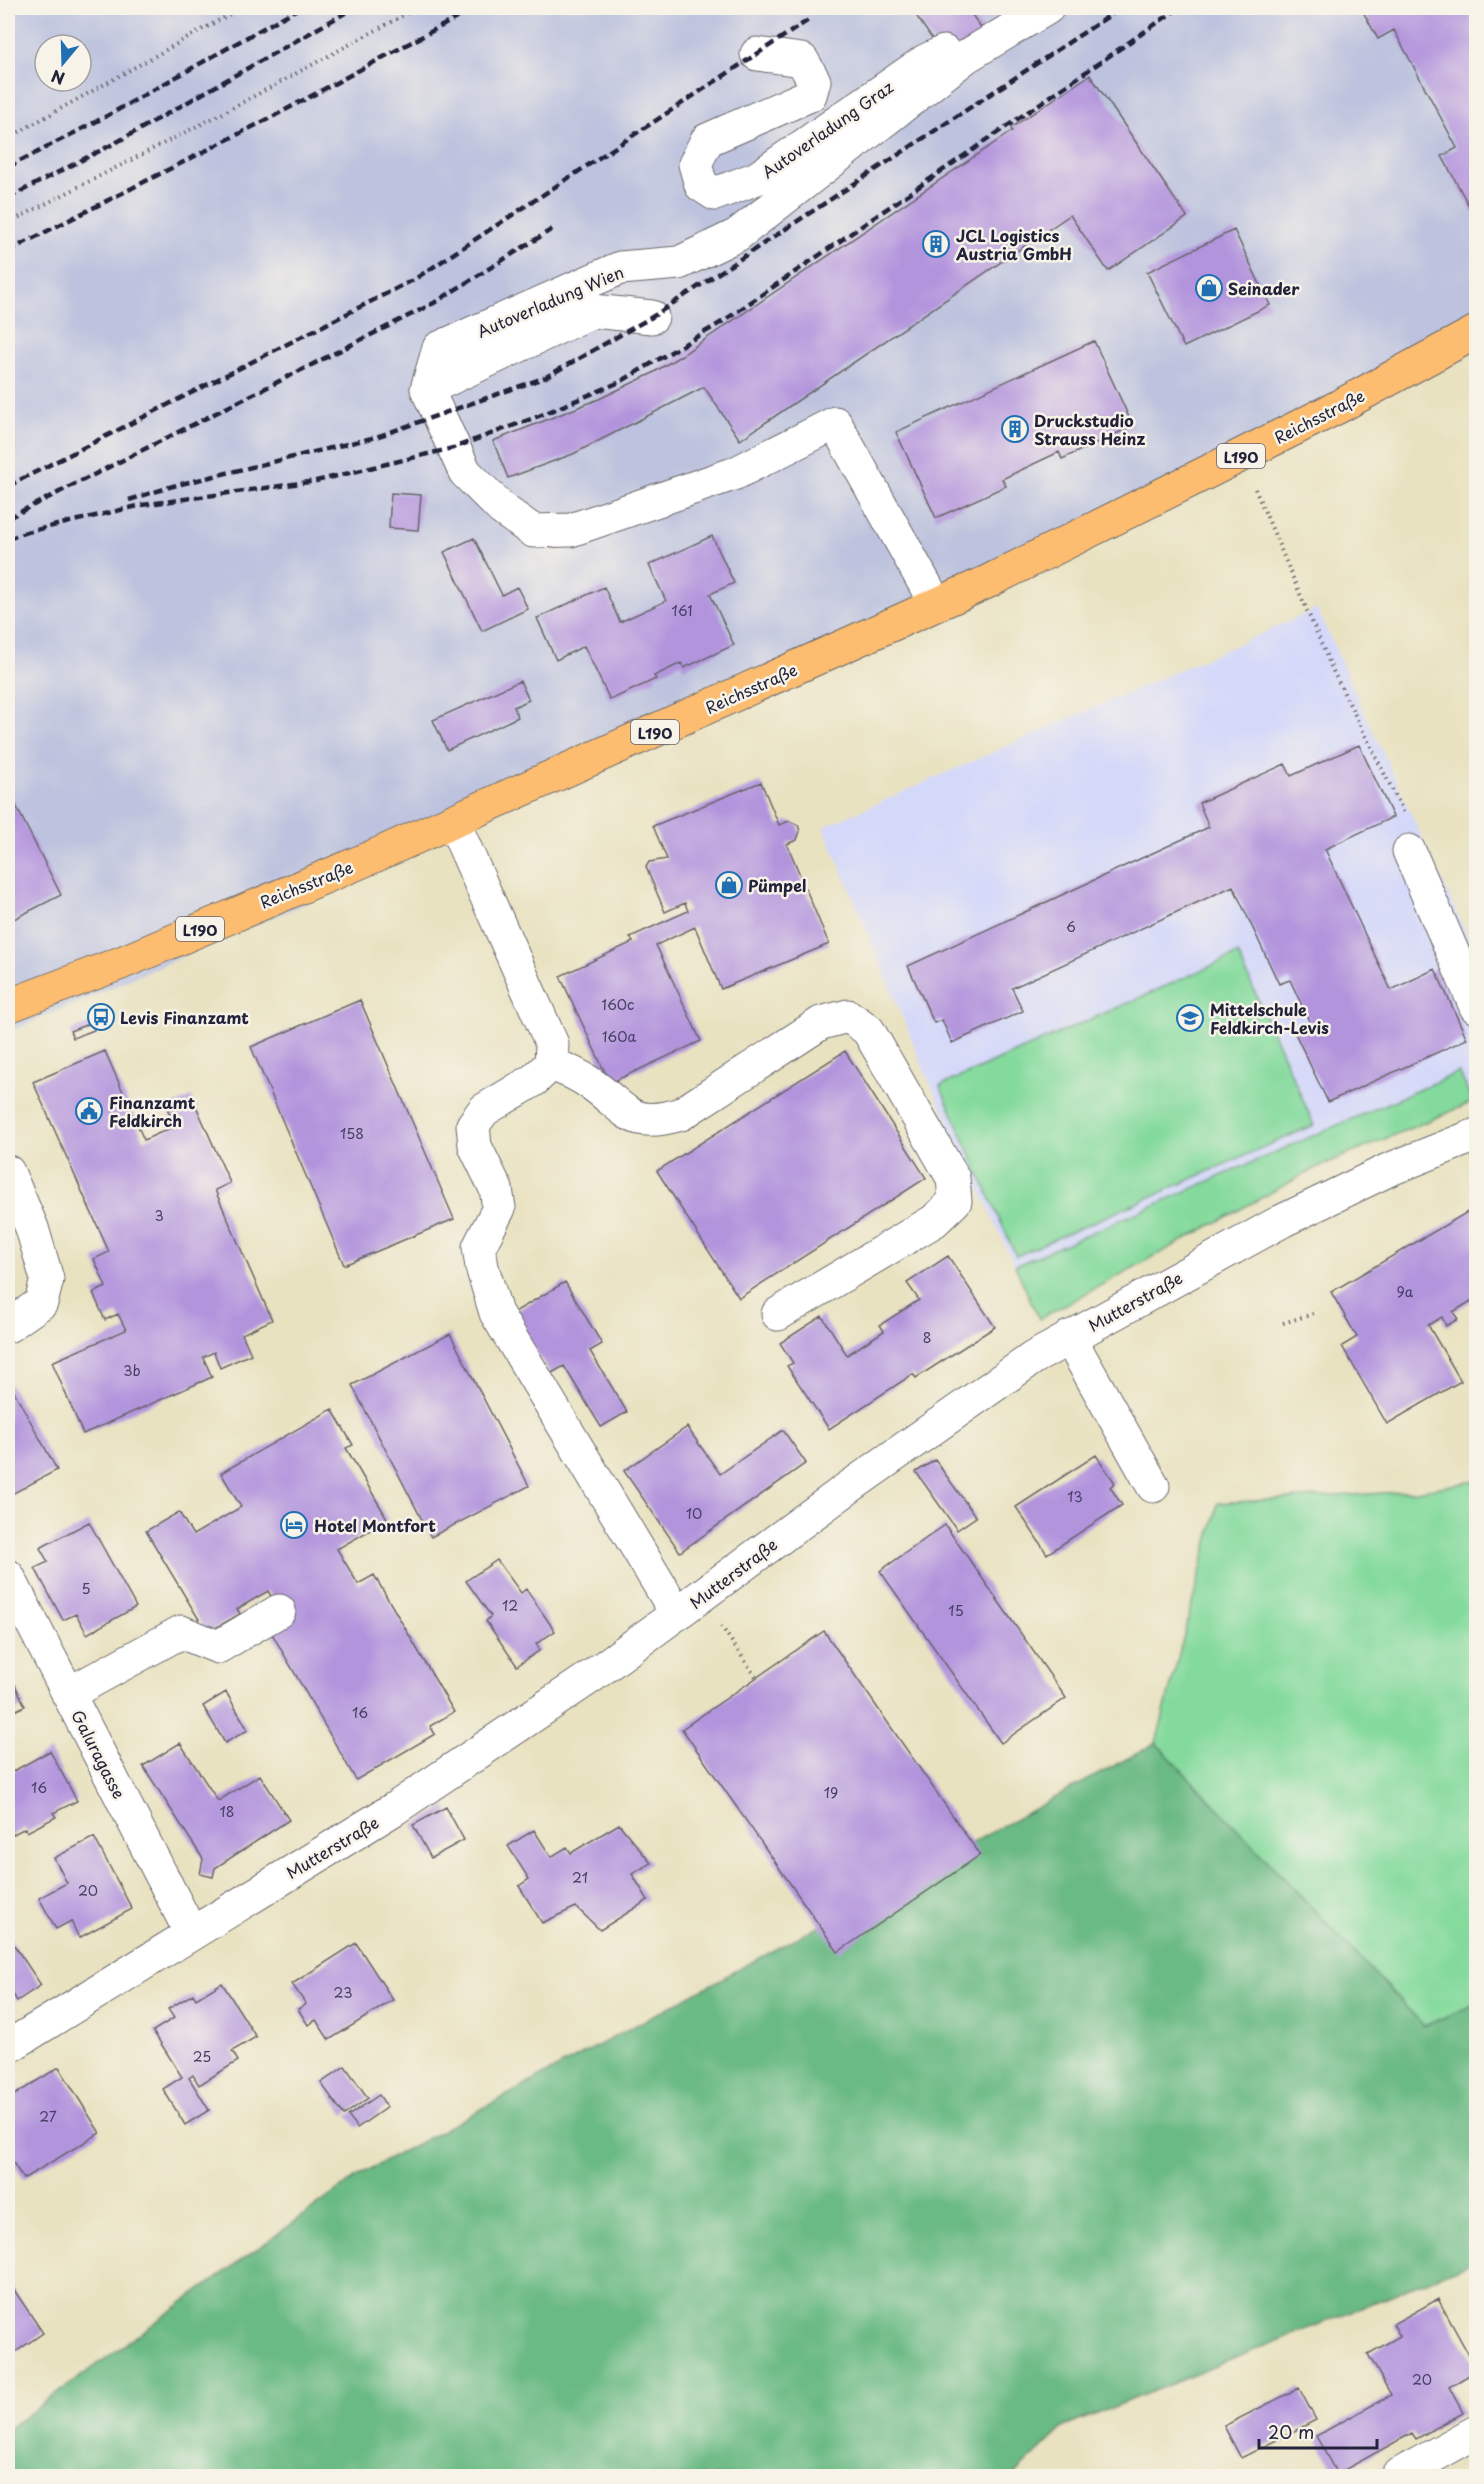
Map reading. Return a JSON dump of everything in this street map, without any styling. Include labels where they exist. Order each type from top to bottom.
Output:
[{"type":"main road","name":"Reichsstraße","points":[[8,1006],[121,963],[453,821],[936,604],[1113,521],[1476,332]]},
{"type":"street","name":"Autoverladung Graz","points":[[757,54],[802,60],[814,81],[810,95],[707,140],[695,164],[702,185],[715,194],[757,178],[925,61],[1041,8]]},
{"type":"street","name":"Autoverladung Wien","points":[[427,389],[439,348],[620,268],[679,263],[737,234],[967,56],[1047,8]]},
{"type":"street","name":"Autoverladung Wien","points":[[427,389],[593,311],[652,317]]},
{"type":"street","points":[[427,389],[465,472],[502,509],[533,531],[571,530],[736,473],[835,423],[936,604]]},
{"type":"street","points":[[453,821],[552,1044],[551,1064],[534,1080],[484,1110],[473,1125],[475,1146],[496,1190],[500,1208],[479,1247],[482,1267],[496,1313],[689,1606]]},
{"type":"street","points":[[1409,851],[1476,1007]]},
{"type":"street","points":[[551,1064],[591,1083],[625,1113],[656,1122],[681,1114],[821,1023],[848,1016],[868,1030],[954,1178],[955,1201],[934,1221],[778,1314]]},
{"type":"street","name":"Mutterstraße","points":[[8,2047],[394,1809],[592,1676],[848,1488],[1033,1358],[1282,1221],[1388,1170],[1476,1135]]},
{"type":"street","points":[[8,1172],[32,1228],[47,1279],[41,1303],[23,1318],[8,1326]]},
{"type":"street","points":[[1069,1337],[1153,1486]]},
{"type":"street","name":"Galuragasse","points":[[8,1576],[191,1933]]},
{"type":"street","points":[[68,1694],[181,1632],[218,1647],[279,1611]]},
{"type":"street","points":[[1396,2476],[1476,2432]]},
{"type":"path","points":[[8,138],[241,8]]},
{"type":"path","points":[[8,223],[221,114],[417,8]]},
{"type":"path","points":[[1241,456],[1333,671],[1405,812],[1409,851]]},
{"type":"path","points":[[1283,1323],[1313,1314]]},
{"type":"path","points":[[689,1606],[756,1677]]},
{"type":"shaded area","points":[[8,8],[1476,8],[1476,336],[343,887],[8,1032]]},
{"type":"shaded area","name":"Mittelschule Feldkirch-Levis","points":[[1317,609],[1476,955],[1476,1100],[1318,1167],[1039,1319],[929,1081],[824,827]]},
{"type":"green space","points":[[1238,954],[1314,1125],[1016,1256],[940,1086]]},
{"type":"green space","points":[[1459,1072],[1473,1102],[1318,1167],[1039,1319],[1015,1266]]},
{"type":"green space","points":[[1476,1481],[1476,2004],[1424,2026],[1156,1743],[1218,1503],[1417,1491]]},
{"type":"green space","points":[[1156,1743],[1424,2026],[1476,2004],[1476,2261],[1064,2427],[1013,2476],[8,2476],[8,2429],[358,2176]]},
{"type":"building","points":[[911,8],[967,8],[998,51],[958,77]]},
{"type":"building","points":[[1361,8],[1476,8],[1476,219],[1442,156],[1457,148],[1394,30],[1378,39]]},
{"type":"building","name":"JCL Logistics Austria GmbH","points":[[1090,75],[1187,217],[1108,271],[1070,215],[740,440],[704,387],[573,454],[508,478],[493,441],[599,399],[651,374],[682,355],[1012,131],[1011,128]]},
{"type":"building","name":"Seinader","points":[[1234,230],[1270,305],[1184,347],[1147,272]]},
{"type":"building","name":"Druckstudio Strauss Heinz","points":[[1094,341],[1133,426],[1062,459],[1059,452],[1002,479],[1006,486],[936,518],[896,432]]},
{"type":"building","points":[[391,493],[421,495],[418,530],[389,528]]},
{"type":"building","points":[[712,536],[734,583],[710,594],[734,645],[684,668],[681,663],[654,676],[656,679],[610,700],[584,646],[556,660],[537,618],[604,587],[620,622],[666,601],[649,565]]},
{"type":"building","points":[[474,538],[502,595],[517,587],[528,609],[482,631],[444,552]]},
{"type":"building","points":[[520,681],[529,700],[514,707],[518,717],[447,750],[433,720]]},
{"type":"building","points":[[1359,745],[1393,817],[1325,849],[1391,990],[1435,969],[1467,1039],[1328,1102],[1294,1031],[1310,1023],[1290,980],[1279,984],[1233,886],[1012,988],[1023,1011],[952,1043],[942,1020],[934,1023],[908,966],[1209,827],[1199,803],[1285,764],[1291,776]]},
{"type":"building","name":"Pümpel","points":[[761,782],[779,825],[789,821],[798,825],[800,831],[797,840],[787,844],[829,944],[721,989],[695,927],[656,945],[701,1041],[610,1083],[560,976],[633,942],[630,937],[688,911],[685,903],[665,912],[646,867],[649,862],[667,859],[653,826]]},
{"type":"building","points":[[8,790],[61,895],[8,922]]},
{"type":"building","points":[[360,1000],[454,1219],[344,1265],[251,1047]]},
{"type":"building","points":[[91,1023],[94,1030],[73,1038],[70,1031]]},
{"type":"building","points":[[105,1051],[144,1140],[175,1126],[167,1108],[192,1097],[230,1183],[215,1190],[272,1320],[242,1334],[251,1354],[220,1368],[214,1352],[203,1357],[212,1377],[83,1434],[52,1362],[126,1330],[118,1314],[105,1320],[93,1293],[106,1287],[94,1259],[109,1252],[33,1082]]},
{"type":"building","points":[[845,1051],[926,1178],[739,1298],[657,1171]]},
{"type":"building","points":[[1476,1207],[1476,1298],[1453,1312],[1458,1319],[1446,1326],[1442,1317],[1428,1325],[1461,1381],[1387,1424],[1342,1346],[1357,1337],[1331,1292]]},
{"type":"building","points":[[948,1256],[995,1327],[916,1378],[913,1374],[829,1429],[787,1366],[793,1363],[780,1343],[822,1316],[847,1355],[884,1331],[880,1325],[919,1300],[907,1283]]},
{"type":"building","points":[[565,1282],[602,1344],[590,1351],[627,1412],[601,1427],[564,1366],[550,1374],[513,1313]]},
{"type":"building","points":[[450,1334],[529,1486],[431,1537],[352,1385]]},
{"type":"building","points":[[10,1384],[57,1470],[10,1495],[8,1489],[8,1386]]},
{"type":"building","points":[[332,1409],[353,1445],[346,1448],[388,1520],[337,1549],[358,1584],[374,1575],[454,1712],[430,1726],[435,1734],[356,1780],[270,1630],[286,1621],[268,1591],[237,1609],[240,1614],[207,1633],[146,1531],[179,1512],[193,1535],[241,1507],[221,1473]]},
{"type":"building","points":[[687,1427],[720,1474],[783,1430],[806,1463],[680,1552],[624,1471]]},
{"type":"building","points":[[1096,1455],[1115,1483],[1110,1487],[1122,1505],[1047,1554],[1016,1507]]},
{"type":"building","points":[[935,1460],[976,1517],[957,1530],[916,1472]]},
{"type":"building","points":[[89,1522],[136,1607],[87,1634],[76,1614],[63,1620],[35,1568],[48,1562],[40,1548]]},
{"type":"building","points":[[945,1525],[1066,1698],[1001,1743],[880,1571]]},
{"type":"building","points":[[497,1560],[521,1593],[526,1589],[555,1631],[536,1644],[540,1650],[517,1666],[486,1621],[491,1616],[466,1581]]},
{"type":"building","points":[[824,1631],[980,1855],[838,1952],[682,1729]]},
{"type":"building","points":[[8,1670],[25,1706],[8,1714]]},
{"type":"building","points":[[226,1692],[248,1730],[225,1743],[203,1706]]},
{"type":"building","points":[[180,1743],[218,1801],[260,1775],[289,1820],[215,1868],[213,1877],[200,1874],[203,1859],[143,1766]]},
{"type":"building","points":[[50,1751],[77,1801],[53,1813],[56,1817],[27,1832],[25,1828],[10,1836],[8,1831],[8,1774]]},
{"type":"building","points":[[446,1807],[464,1840],[431,1858],[413,1825]]},
{"type":"building","points":[[619,1824],[651,1863],[632,1874],[648,1900],[600,1930],[576,1907],[542,1923],[519,1886],[529,1879],[508,1846],[534,1830],[551,1857],[567,1847],[571,1853]]},
{"type":"building","points":[[94,1837],[132,1909],[79,1938],[71,1921],[56,1929],[39,1898],[67,1883],[54,1858]]},
{"type":"building","points":[[8,1936],[41,1985],[17,2001],[8,1986]]},
{"type":"building","points":[[356,1943],[393,2000],[329,2040],[316,2020],[308,2025],[298,2009],[306,2004],[292,1984]]},
{"type":"building","points":[[222,1983],[256,2037],[232,2051],[238,2061],[199,2085],[193,2075],[189,2078],[209,2110],[185,2125],[163,2089],[182,2077],[153,2031],[174,2018],[168,2009],[193,1994],[196,1999]]},
{"type":"building","points":[[345,2066],[368,2098],[344,2115],[321,2083]]},
{"type":"building","points":[[59,2067],[100,2133],[23,2179],[8,2154],[8,2099]]},
{"type":"building","points":[[379,2095],[387,2107],[357,2128],[348,2116]]},
{"type":"building","points":[[8,2281],[43,2333],[8,2357]]},
{"type":"building","points":[[1438,2299],[1476,2368],[1476,2371],[1449,2387],[1463,2413],[1416,2439],[1412,2433],[1337,2474],[1316,2436],[1391,2395],[1368,2354],[1400,2336],[1393,2324]]},
{"type":"building","points":[[1299,2388],[1316,2420],[1241,2458],[1224,2426]]},
{"type":"railway","points":[[8,167],[105,117],[299,8]]},
{"type":"railway","points":[[8,198],[117,142],[354,8]]},
{"type":"railway","points":[[8,251],[274,116],[475,8]]},
{"type":"railway","points":[[129,500],[173,486],[376,437],[546,377],[652,317],[1121,8]]},
{"type":"railway","points":[[23,533],[142,505],[316,481],[453,448],[539,416],[620,382],[722,322],[1179,8]]},
{"type":"railway","points":[[8,486],[415,279],[810,19]]},
{"type":"railway","points":[[8,518],[434,303],[554,228]]},
{"type":"railway","points":[[8,539],[29,531]]},
{"type":"place","name":"JCL Logistics Austria GmbH","points":[[936,244]]},
{"type":"place","name":"Seinader","points":[[1209,288]]},
{"type":"place","name":"Druckstudio Strauss Heinz","points":[[1015,429]]},
{"type":"place","name":"Pümpel","points":[[729,885]]},
{"type":"place","name":"Levis Finanzamt","points":[[101,1017]]},
{"type":"place","name":"Mittelschule Feldkirch-Levis","points":[[1190,1018]]},
{"type":"place","name":"Finanzamt Feldkirch","points":[[89,1111]]},
{"type":"place","name":"Hotel Montfort","points":[[294,1525]]}]
